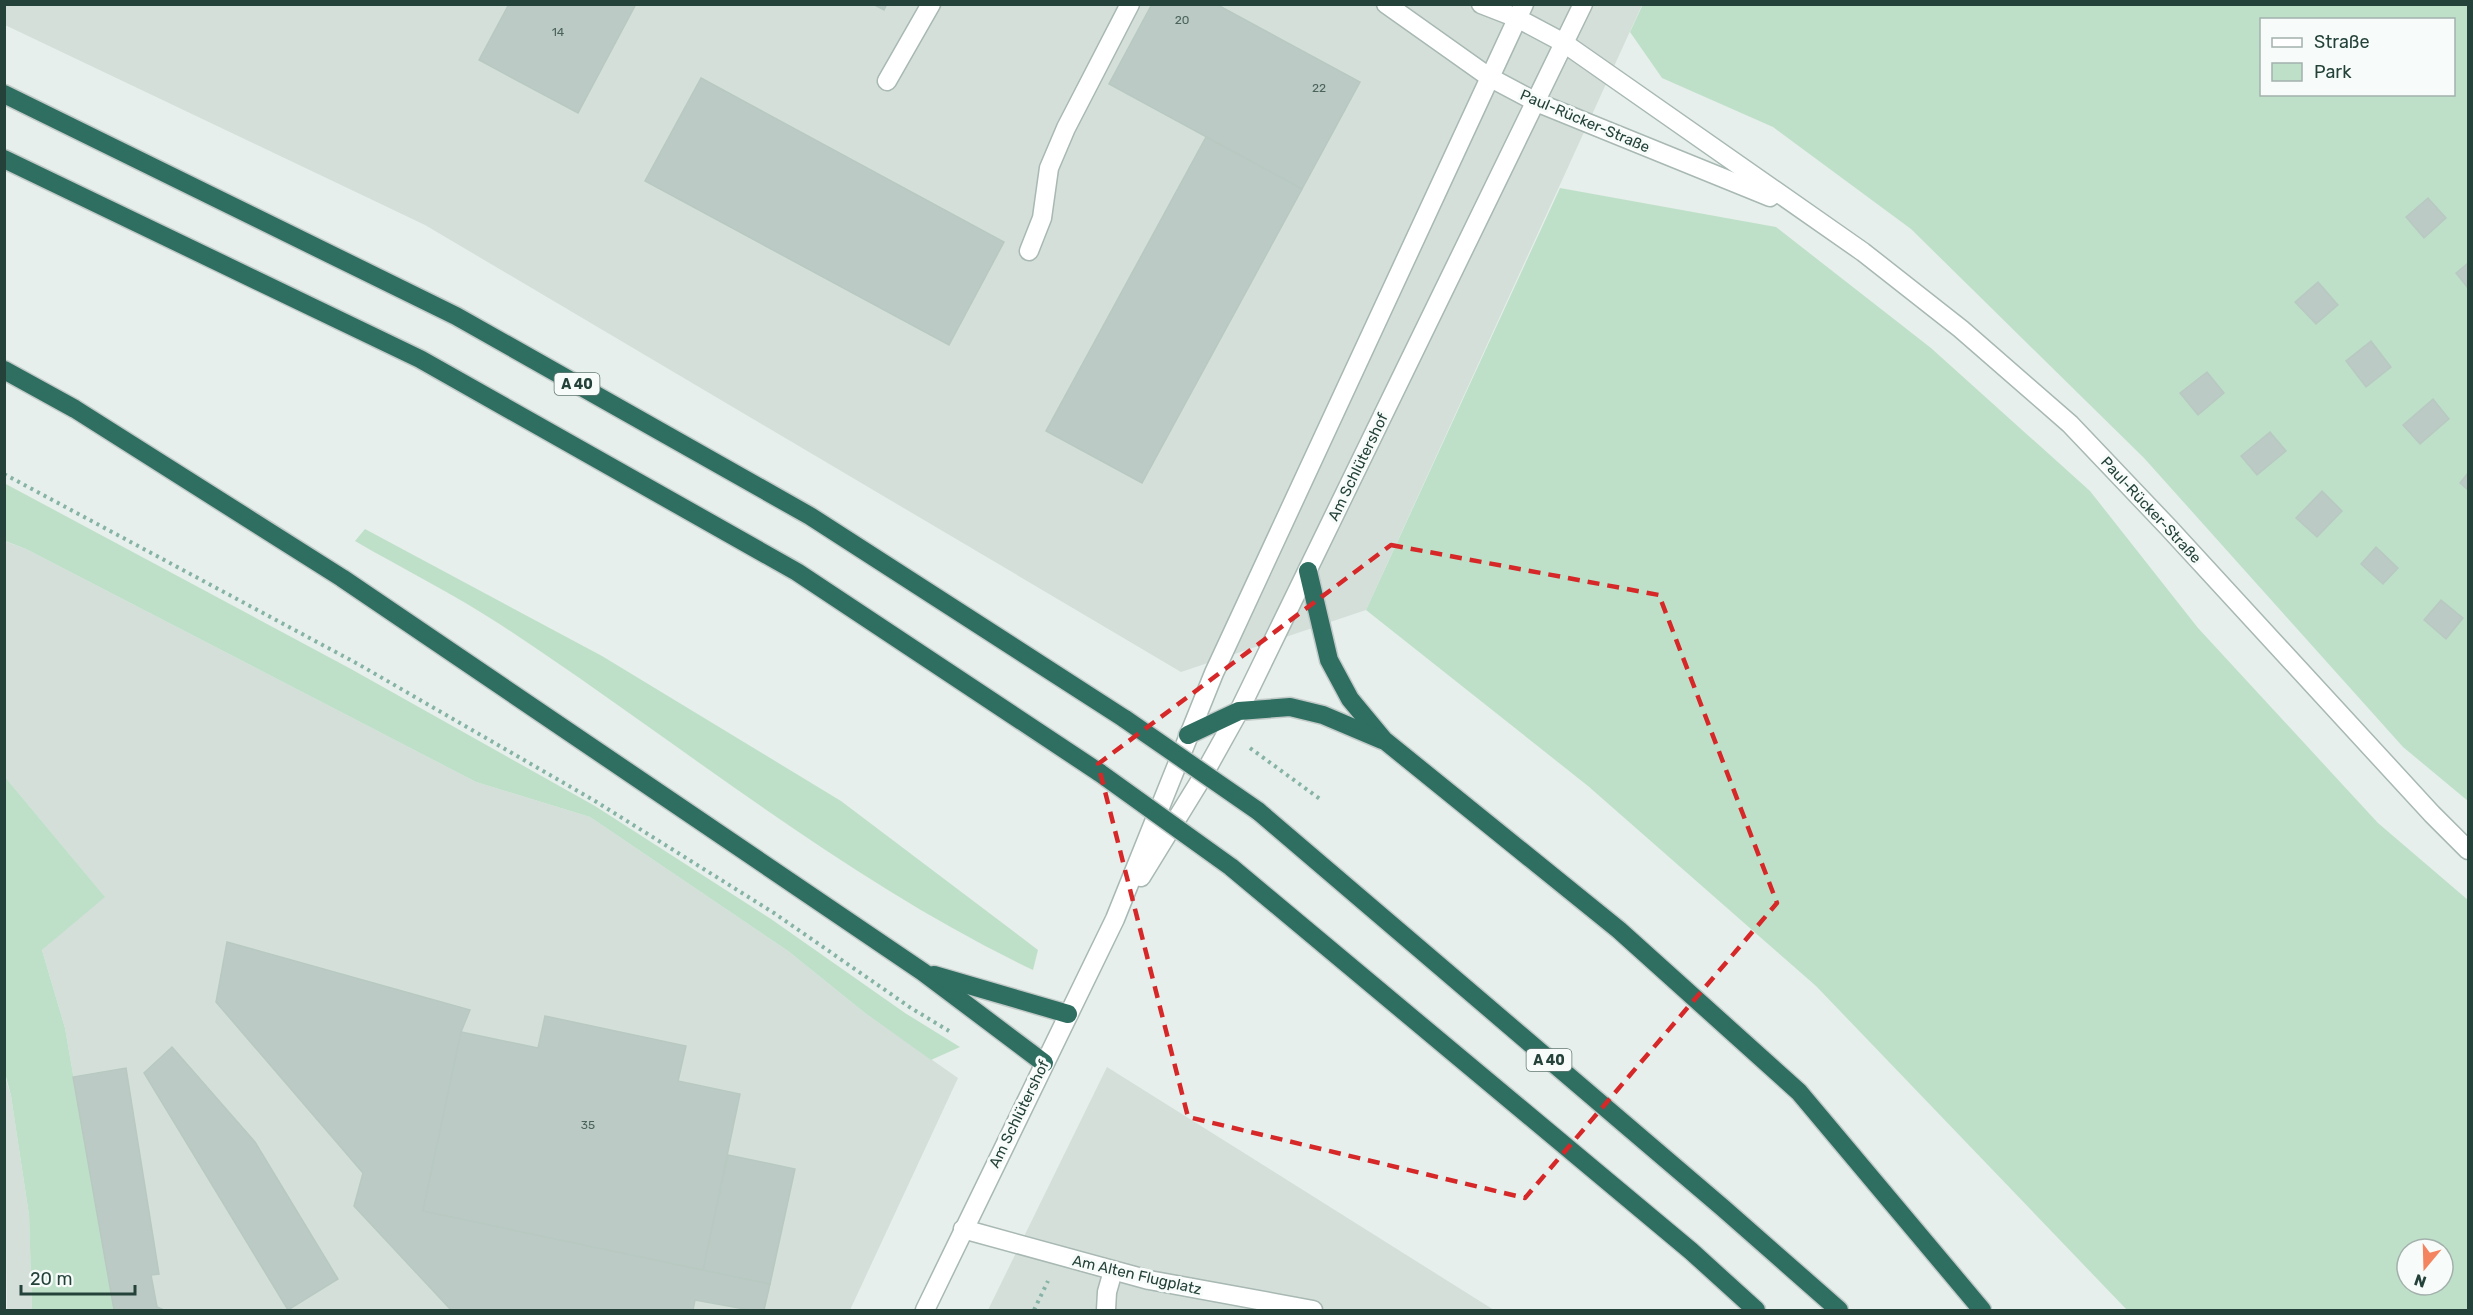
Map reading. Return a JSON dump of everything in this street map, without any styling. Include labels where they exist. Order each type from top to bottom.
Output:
[{"type":"highway","name":"A 40","points":[[4,94],[456,316],[810,516],[1125,718],[1258,811],[1723,1208],[1839,1311]]},
{"type":"highway","points":[[4,159],[420,359],[797,572],[1100,772],[1231,867],[1691,1251],[1756,1311]]},
{"type":"highway","points":[[4,370],[75,409],[342,578],[923,972],[1044,1063]]},
{"type":"highway","points":[[1308,571],[1329,660],[1350,699],[1383,740],[1619,930],[1799,1092],[1982,1311]]},
{"type":"highway","points":[[1188,735],[1239,711],[1290,707],[1323,715],[1383,740]]},
{"type":"highway","points":[[923,972],[1068,1014]]},
{"type":"street","points":[[887,81],[931,4]]},
{"type":"street","points":[[1029,251],[1042,218],[1049,168],[1066,128],[1130,4]]},
{"type":"street","name":"Paul-Rücker-Straße","points":[[1386,4],[1490,77],[1536,102],[1799,209]]},
{"type":"street","name":"Paul-Rücker-Straße","points":[[1482,4],[1520,11],[1863,252],[1961,329],[2070,424],[2432,814],[2469,850]]},
{"type":"street","name":"Am Schlütershof","points":[[1115,919],[1200,781],[1239,711],[1583,4]]},
{"type":"street","name":"Am Schlütershof","points":[[925,1311],[1115,919],[1214,673],[1520,11]]},
{"type":"street","name":"Am Alten Flugplatz","points":[[963,1229],[1149,1280],[1313,1311]]},
{"type":"street","points":[[1106,1311],[1107,1292],[1113,1271]]},
{"type":"path","points":[[4,474],[358,664],[595,801],[774,913],[911,1008],[956,1035]]},
{"type":"path","points":[[1261,756],[1320,799]]},
{"type":"highlighted area","points":[[1391,545],[1659,595],[1777,903],[1525,1198],[1188,1117],[1098,764]]},
{"type":"shaded area","points":[[4,5],[1642,5],[1366,610],[1181,672],[425,225],[5,25]]},
{"type":"shaded area","points":[[4,541],[26,549],[476,782],[590,817],[788,951],[865,1013],[958,1078],[850,1310],[114,1310],[65,1028],[42,950],[104,896],[5,777]]},
{"type":"shaded area","points":[[1107,1067],[1494,1310],[988,1310]]},
{"type":"shaded area","points":[[4,1073],[11,1096],[29,1215],[32,1310],[7,1310]]},
{"type":"green space","points":[[1643,4],[2468,5],[2468,801],[2403,747],[2144,458],[1911,229],[1773,127],[1662,78],[1630,32]]},
{"type":"green space","points":[[1560,188],[1776,227],[1931,348],[2090,491],[2198,628],[2378,823],[2468,900],[2468,1310],[2127,1310],[1816,986],[1588,786],[1366,610]]},
{"type":"green space","points":[[4,483],[351,669],[595,806],[771,919],[905,1013],[960,1047],[931,1060],[865,1013],[788,951],[590,817],[476,782],[26,549],[5,541]]},
{"type":"green space","points":[[365,529],[602,656],[841,801],[1038,950],[1033,970],[963,934],[894,894],[761,806],[501,625],[355,541]]},
{"type":"green space","points":[[5,777],[105,897],[42,950],[65,1028],[114,1310],[32,1310],[29,1215],[11,1096],[5,1073]]},
{"type":"building","points":[[509,4],[636,4],[578,113],[479,60]]},
{"type":"building","points":[[873,4],[887,4],[884,10]]},
{"type":"building","points":[[1152,4],[1216,4],[1360,82],[1302,189],[1109,84]]},
{"type":"building","points":[[701,78],[1004,242],[949,345],[645,181]]},
{"type":"building","points":[[1206,137],[1302,189],[1142,483],[1046,431]]},
{"type":"building","points":[[2428,198],[2446,218],[2424,238],[2406,217]]},
{"type":"building","points":[[2468,263],[2468,288],[2456,273]]},
{"type":"building","points":[[2318,282],[2338,305],[2316,324],[2295,302]]},
{"type":"building","points":[[2371,341],[2391,367],[2366,387],[2346,361]]},
{"type":"building","points":[[2207,372],[2224,393],[2198,415],[2180,393]]},
{"type":"building","points":[[2433,399],[2449,419],[2420,444],[2403,425]]},
{"type":"building","points":[[2270,432],[2286,451],[2257,475],[2241,456]]},
{"type":"building","points":[[2468,473],[2468,490],[2460,483]]},
{"type":"building","points":[[2322,491],[2342,511],[2317,537],[2296,518]]},
{"type":"building","points":[[2376,547],[2398,568],[2383,584],[2361,564]]},
{"type":"building","points":[[2441,600],[2463,618],[2446,639],[2424,620]]},
{"type":"building","points":[[227,942],[470,1010],[461,1032],[423,1211],[770,1284],[764,1310],[750,1310],[695,1300],[693,1310],[451,1310],[354,1206],[363,1173],[216,1002]]},
{"type":"building","points":[[545,1016],[686,1046],[678,1081],[740,1094],[703,1270],[423,1211],[461,1032],[538,1048]]},
{"type":"building","points":[[172,1047],[255,1142],[338,1279],[288,1310],[144,1073]]},
{"type":"building","points":[[126,1068],[159,1274],[151,1275],[157,1307],[164,1310],[114,1310],[73,1077]]},
{"type":"building","points":[[728,1155],[795,1169],[770,1284],[703,1270]]}]
